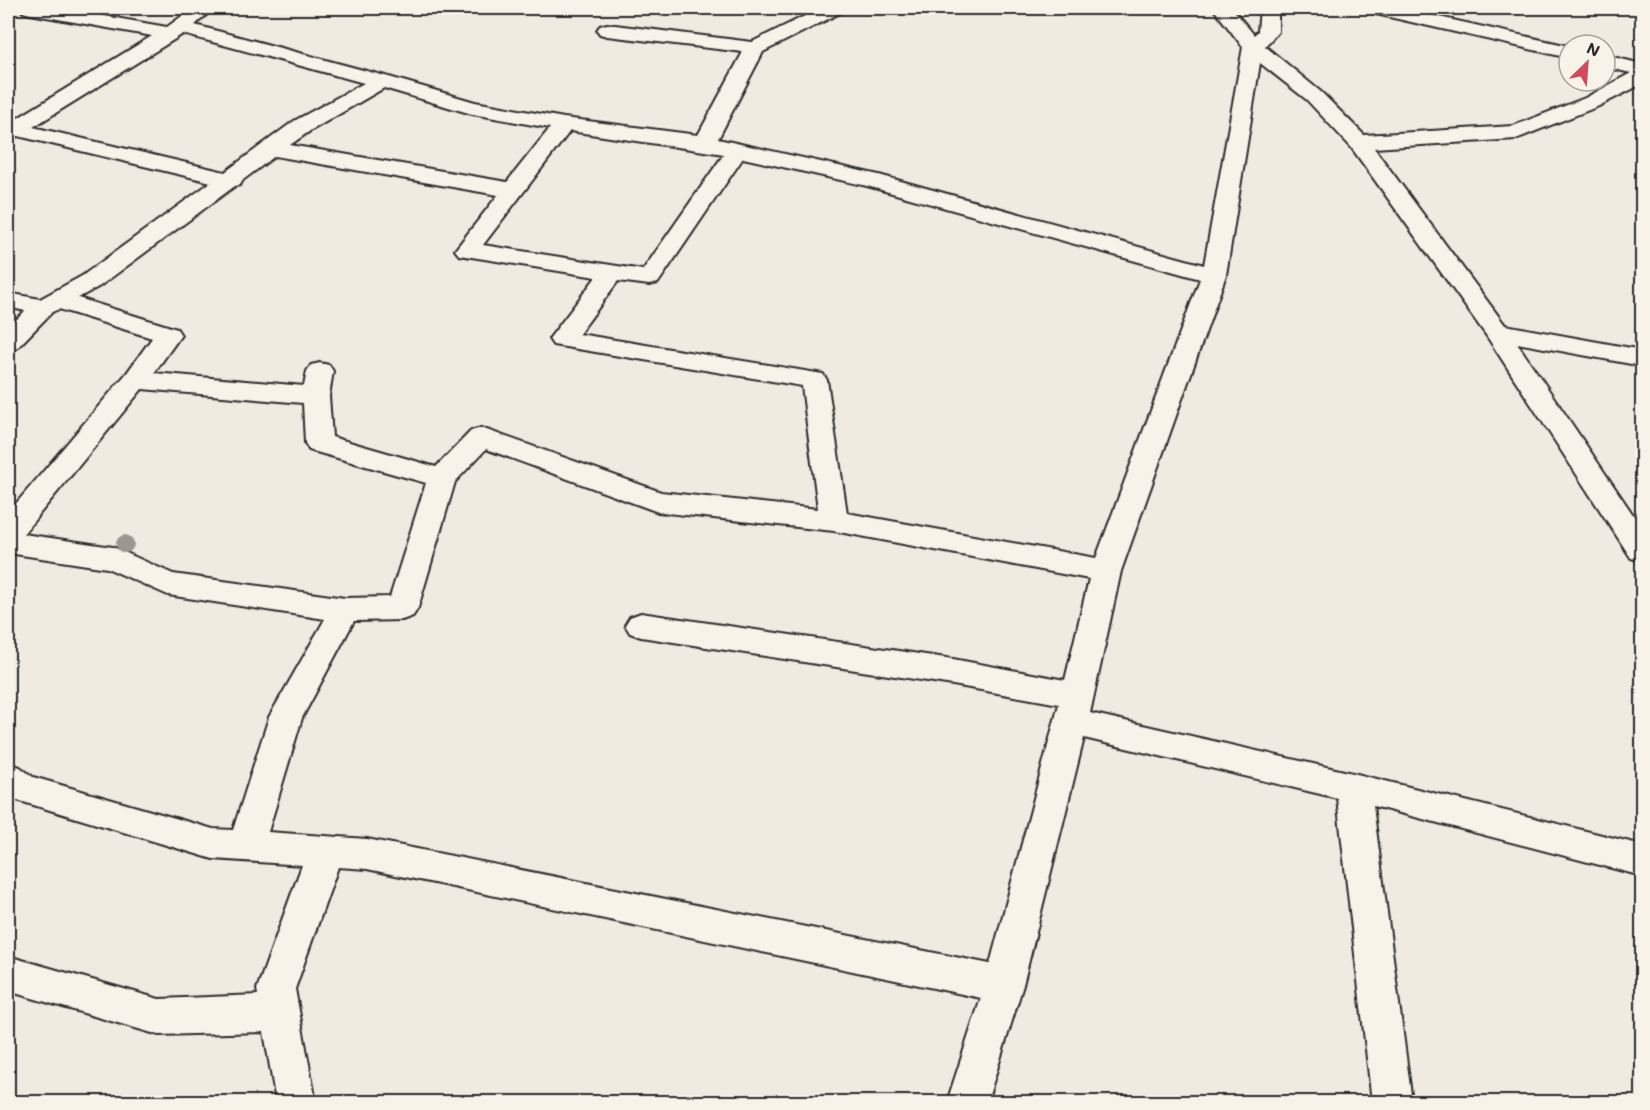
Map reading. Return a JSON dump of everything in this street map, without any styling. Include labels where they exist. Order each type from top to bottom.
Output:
[{"type":"street","points":[[30,8],[174,30],[382,81],[472,108],[564,124],[705,143],[871,180],[1214,275]]},
{"type":"street","points":[[11,131],[174,30],[205,8]]},
{"type":"street","points":[[607,30],[755,48],[835,8]]},
{"type":"street","points":[[1222,8],[1253,47],[1314,96],[1359,142],[1496,331],[1642,550]]},
{"type":"street","points":[[968,1102],[1004,985],[1074,709],[1106,571],[1214,275],[1253,47],[1268,32],[1269,8]]},
{"type":"street","points":[[1376,8],[1557,49]]},
{"type":"street","points":[[705,143],[755,48]]},
{"type":"street","points":[[1617,64],[1642,70]]},
{"type":"street","points":[[1359,142],[1516,132],[1592,102],[1642,76]]},
{"type":"street","points":[[8,342],[50,303],[91,281],[232,180],[302,126],[382,81]]},
{"type":"street","points":[[564,124],[467,250],[649,278],[737,151]]},
{"type":"street","points":[[11,131],[232,180]]},
{"type":"street","points":[[272,149],[511,190]]},
{"type":"street","points":[[612,272],[562,339],[814,380],[834,521]]},
{"type":"street","points":[[8,300],[50,303],[168,335],[135,380],[8,532]]},
{"type":"street","points":[[1496,331],[1642,358]]},
{"type":"street","points":[[135,380],[318,384],[319,443],[442,478]]},
{"type":"street","points":[[8,543],[113,558],[168,584],[345,610],[402,608],[442,478],[481,437],[658,502],[834,521],[1106,571]]},
{"type":"street","points":[[246,846],[286,717],[345,610]]},
{"type":"street","points":[[641,626],[953,672],[1074,709],[1353,787],[1642,861]]},
{"type":"street","points":[[8,777],[22,788],[213,844],[367,854],[1004,985]]},
{"type":"street","points":[[1353,787],[1392,1102]]},
{"type":"street","points":[[296,1102],[276,989],[325,852]]},
{"type":"street","points":[[8,974],[159,1017],[280,1012]]}]
